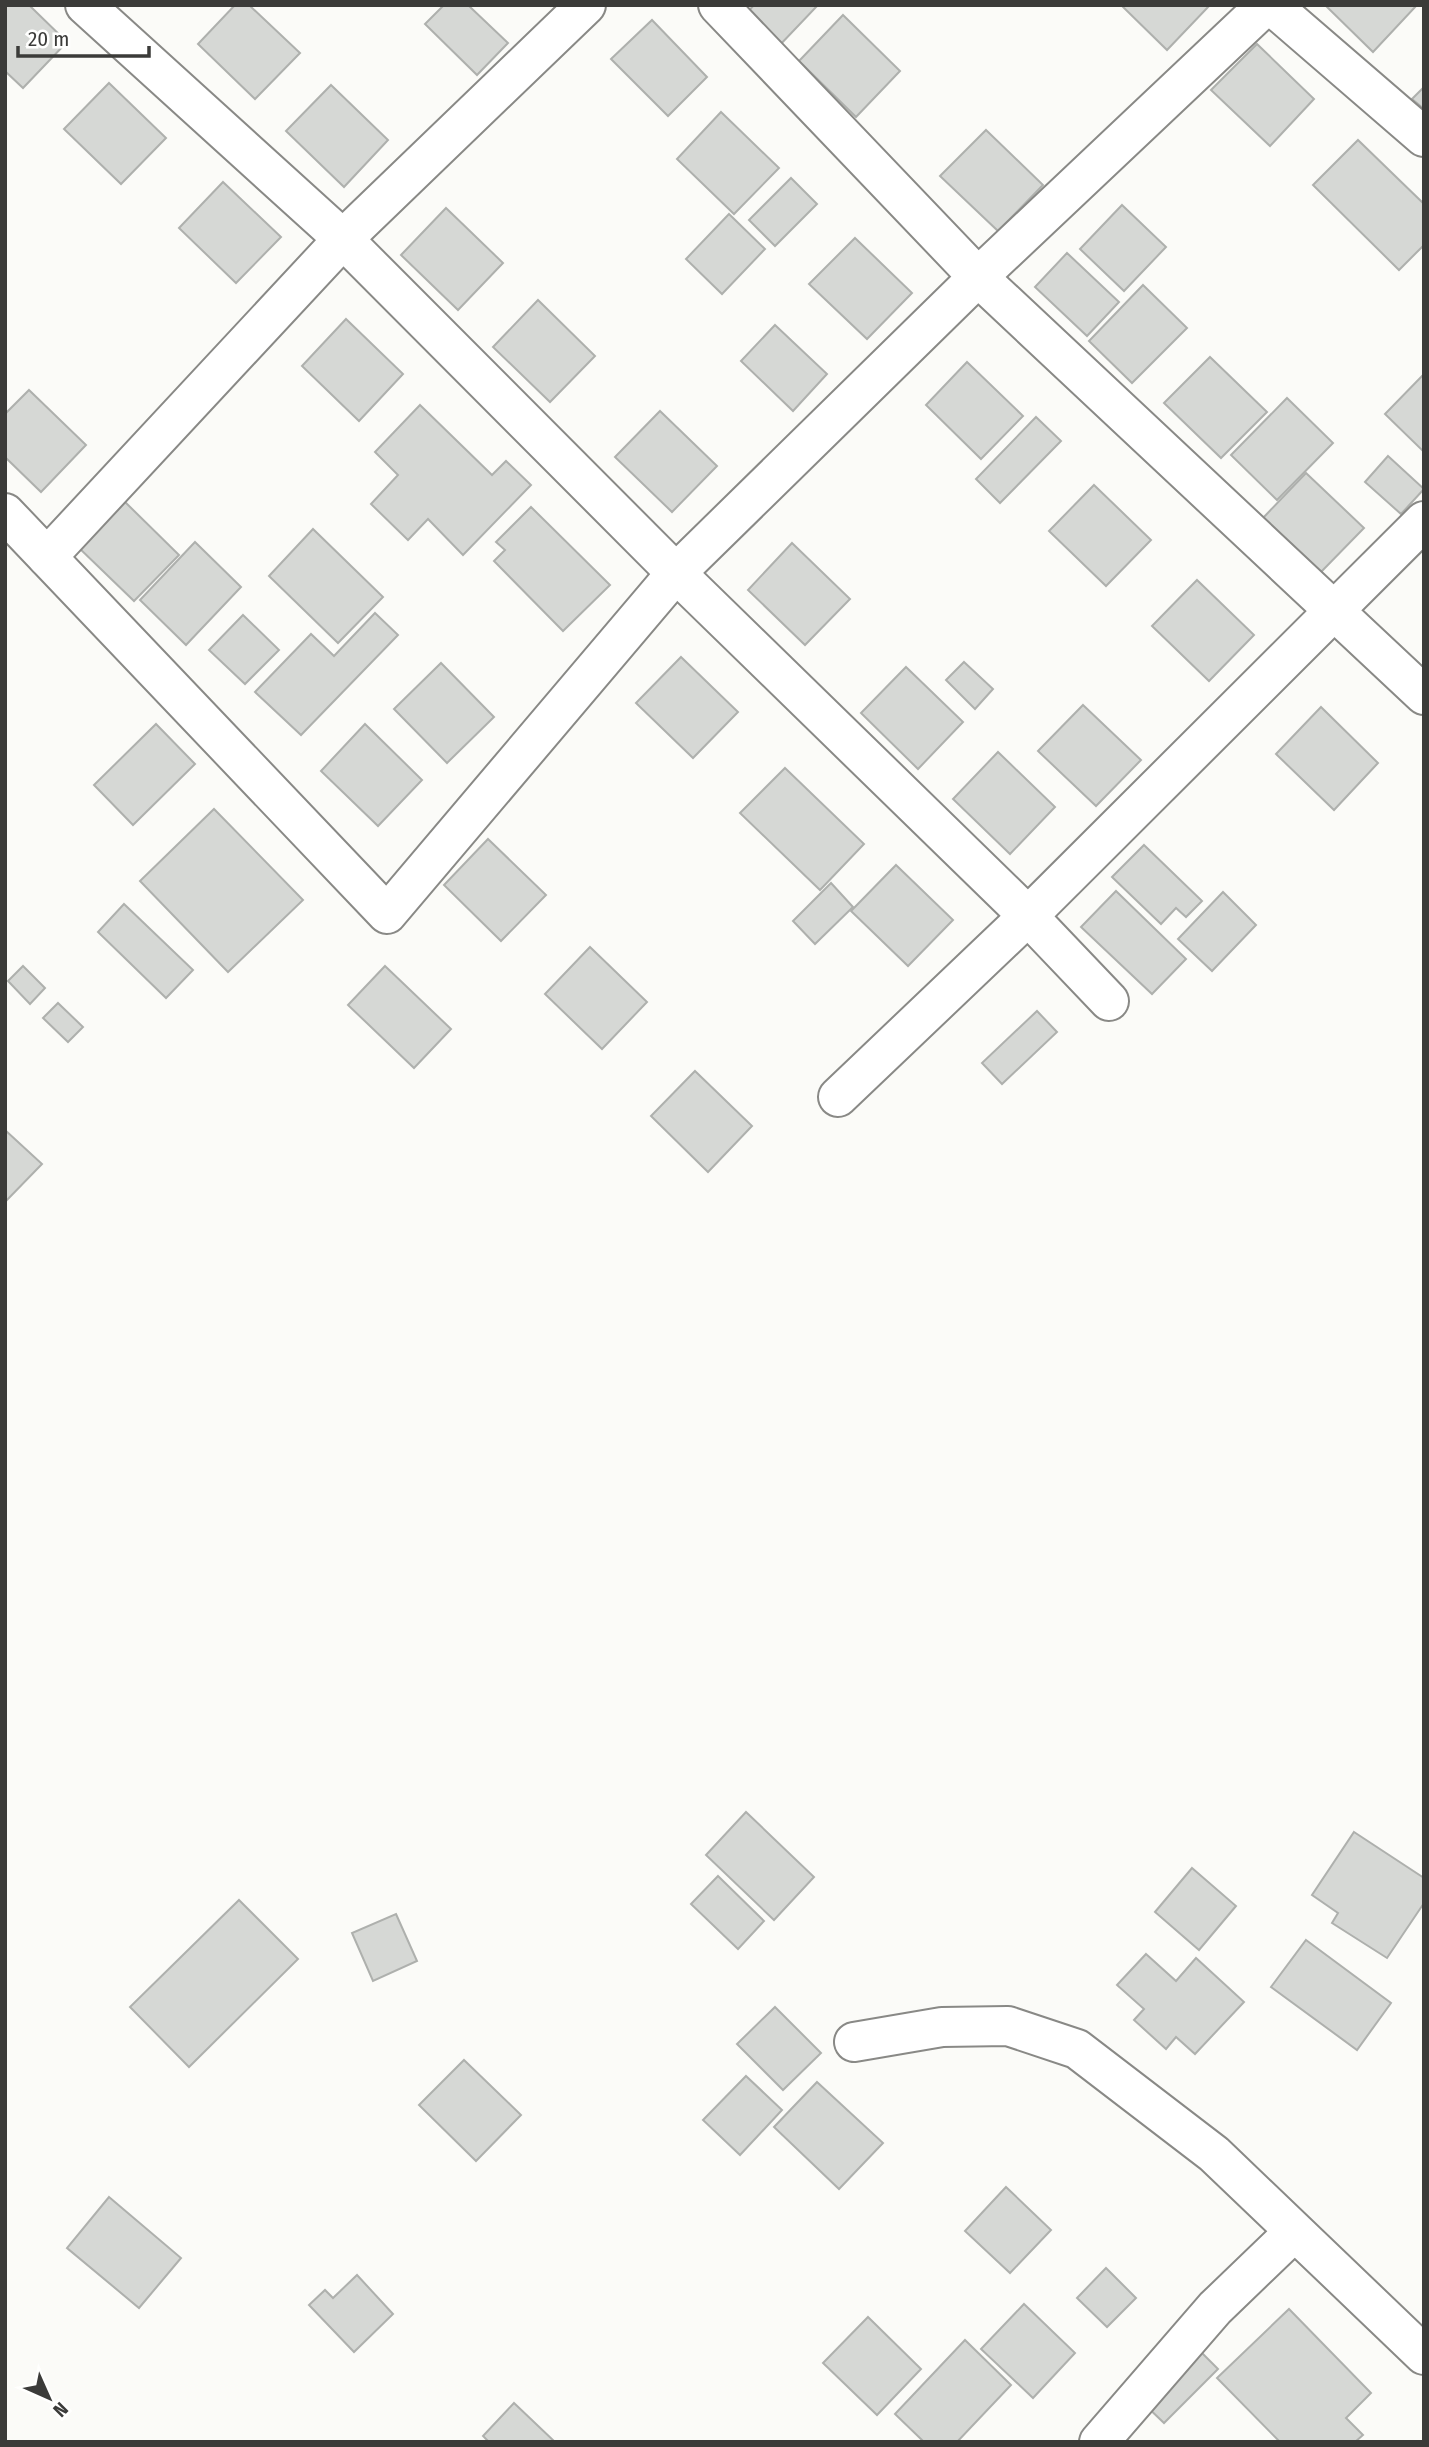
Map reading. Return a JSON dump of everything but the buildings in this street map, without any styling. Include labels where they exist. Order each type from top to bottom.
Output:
[{"type":"street","points":[[85,5],[343,239],[676,573],[1028,916],[1109,1001]]},
{"type":"street","points":[[47,557],[343,239],[586,5]]},
{"type":"street","points":[[718,5],[978,277],[1333,613],[1424,695]]},
{"type":"street","points":[[5,513],[387,914],[676,573],[978,277],[1268,5],[1424,137]]},
{"type":"street","points":[[838,1097],[1028,916],[1424,521]]},
{"type":"street","points":[[854,2042],[942,2027],[1009,2026],[1077,2049],[1214,2154],[1293,2233],[1346,2279],[1424,2356]]},
{"type":"street","points":[[1099,2442],[1215,2308],[1293,2233]]}]
